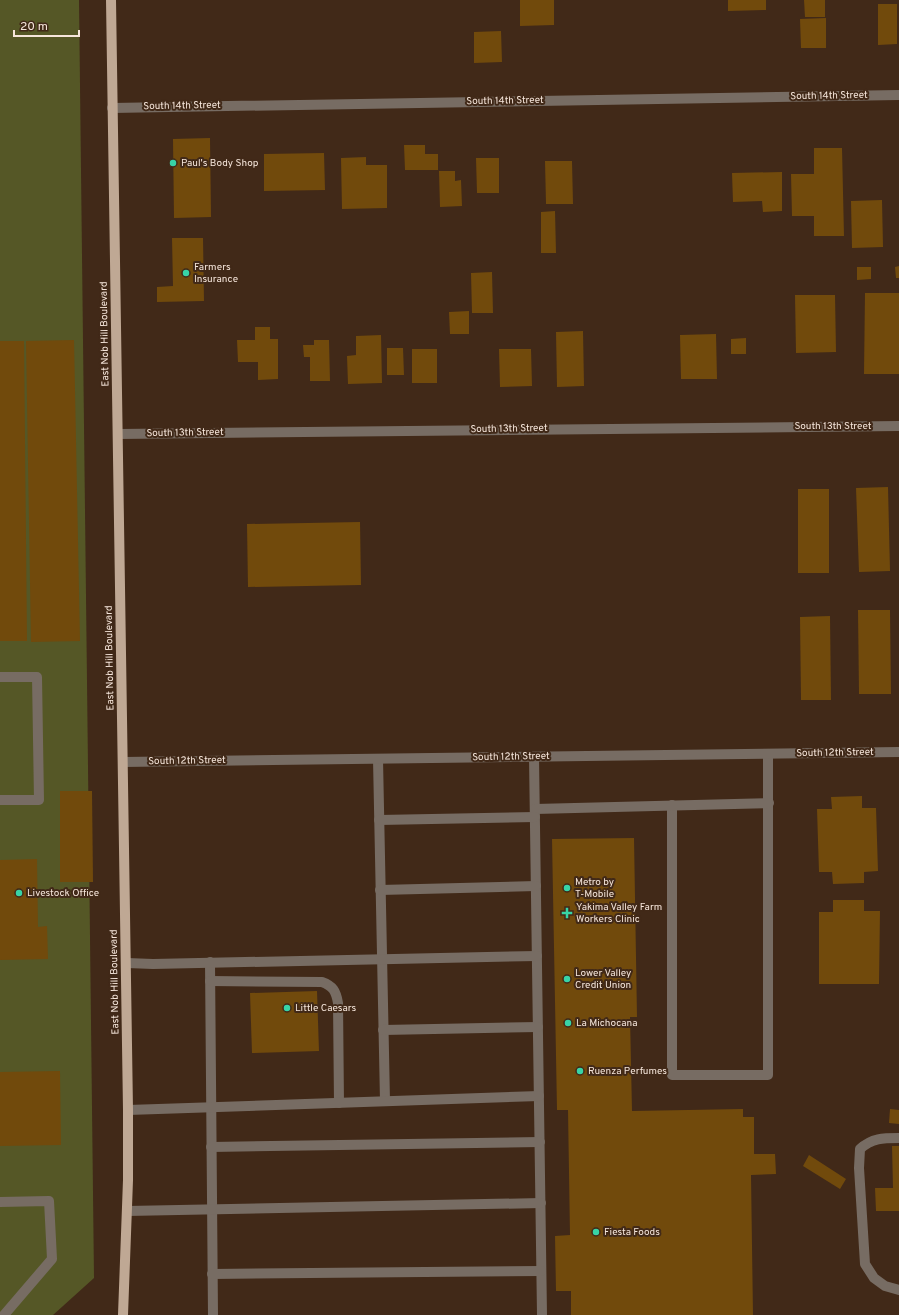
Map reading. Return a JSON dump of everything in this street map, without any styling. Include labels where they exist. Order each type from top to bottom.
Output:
[{"type":"main road","name":"East Nob Hill Boulevard","points":[[111,0],[127,962],[127,1211],[123,1315]]},
{"type":"street","name":"South 14th Street","points":[[112,108],[899,95]]},
{"type":"street","name":"South 13th Street","points":[[119,434],[899,426]]},
{"type":"street","points":[[0,677],[37,676],[39,800],[0,800]]},
{"type":"street","name":"South 12th Street","points":[[123,762],[899,752]]},
{"type":"street","points":[[672,806],[672,1075],[768,1075],[768,754]]},
{"type":"street","points":[[534,757],[542,1315]]},
{"type":"street","points":[[378,759],[384,1101]]},
{"type":"street","points":[[379,820],[672,806],[769,803]]},
{"type":"street","points":[[380,890],[536,886]]},
{"type":"street","points":[[127,962],[153,964],[537,956]]},
{"type":"street","points":[[210,962],[213,1315]]},
{"type":"street","points":[[210,981],[322,982],[331,985],[336,993],[338,1003],[339,1103]]},
{"type":"street","points":[[383,1030],[538,1027]]},
{"type":"street","points":[[128,1110],[539,1096]]},
{"type":"street","points":[[899,1138],[882,1138],[868,1142],[860,1149],[859,1168],[865,1264],[874,1278],[885,1286],[899,1290]]},
{"type":"street","points":[[211,1147],[540,1142]]},
{"type":"street","points":[[0,1202],[49,1201],[52,1259],[4,1315]]},
{"type":"street","points":[[127,1211],[212,1208],[541,1203]]},
{"type":"street","points":[[212,1274],[541,1271]]},
{"type":"green space","points":[[0,0],[79,0],[94,1278],[53,1315],[0,1315]]},
{"type":"building","points":[[520,0],[554,0],[554,25],[520,26]]},
{"type":"building","points":[[728,0],[766,0],[766,10],[728,11]]},
{"type":"building","points":[[804,0],[825,0],[825,17],[805,17]]},
{"type":"building","points":[[878,4],[897,4],[897,44],[878,45]]},
{"type":"building","points":[[826,18],[826,48],[801,48],[800,19]]},
{"type":"building","points":[[501,31],[502,62],[474,63],[474,32]]},
{"type":"building","points":[[210,138],[211,217],[174,218],[173,139]]},
{"type":"building","points":[[404,145],[425,145],[425,154],[438,154],[438,170],[405,170]]},
{"type":"building","points":[[814,148],[842,148],[844,236],[814,236],[814,216],[792,216],[791,174],[814,174]]},
{"type":"building","points":[[324,153],[325,190],[264,191],[264,154]]},
{"type":"building","points":[[366,157],[366,165],[387,165],[387,208],[342,209],[341,158]]},
{"type":"building","points":[[476,158],[499,158],[499,193],[477,193]]},
{"type":"building","points":[[545,161],[572,161],[573,204],[546,204]]},
{"type":"building","points":[[439,171],[455,171],[455,181],[461,180],[462,206],[440,207]]},
{"type":"building","points":[[782,172],[782,211],[763,212],[762,201],[733,202],[732,173]]},
{"type":"building","points":[[882,200],[883,247],[852,248],[851,201]]},
{"type":"building","points":[[555,211],[556,253],[541,253],[541,212]]},
{"type":"building","points":[[172,238],[203,238],[204,301],[157,302],[157,287],[173,286]]},
{"type":"building","points":[[899,266],[899,278],[896,278],[895,267]]},
{"type":"building","points":[[857,267],[871,267],[871,279],[857,280]]},
{"type":"building","points":[[492,272],[493,313],[472,313],[471,273]]},
{"type":"building","points":[[865,293],[899,293],[899,374],[864,374]]},
{"type":"building","points":[[795,295],[835,295],[836,352],[796,353]]},
{"type":"building","points":[[469,311],[469,334],[450,334],[449,312]]},
{"type":"building","points":[[255,327],[270,327],[270,339],[278,339],[278,379],[258,380],[258,362],[238,362],[237,340],[255,340]]},
{"type":"building","points":[[583,331],[584,386],[557,387],[556,332]]},
{"type":"building","points":[[716,334],[717,379],[681,379],[680,335]]},
{"type":"building","points":[[381,335],[382,383],[348,384],[347,356],[356,355],[356,336]]},
{"type":"building","points":[[746,338],[746,354],[731,354],[731,339]]},
{"type":"building","points":[[74,340],[80,641],[31,642],[26,341]]},
{"type":"building","points":[[314,340],[329,340],[330,381],[310,381],[310,357],[304,357],[303,345],[314,345]]},
{"type":"building","points":[[0,341],[24,341],[27,641],[0,641]]},
{"type":"building","points":[[387,348],[403,348],[404,375],[387,375]]},
{"type":"building","points":[[412,349],[437,349],[437,383],[412,383]]},
{"type":"building","points":[[499,349],[531,349],[532,386],[500,387]]},
{"type":"building","points":[[888,487],[890,571],[859,572],[856,488]]},
{"type":"building","points":[[798,489],[829,489],[829,573],[798,573]]},
{"type":"building","points":[[360,522],[361,585],[248,587],[247,524]]},
{"type":"building","points":[[858,610],[890,610],[891,694],[859,694]]},
{"type":"building","points":[[830,616],[831,700],[801,700],[800,617]]},
{"type":"building","points":[[60,791],[92,791],[93,882],[60,882]]},
{"type":"building","points":[[862,796],[862,808],[876,808],[878,871],[864,872],[864,883],[833,884],[832,872],[819,872],[817,809],[832,809],[831,797]]},
{"type":"building","points":[[634,838],[637,1017],[630,1017],[632,1111],[743,1109],[743,1117],[754,1117],[754,1154],[775,1154],[776,1174],[751,1175],[753,1315],[571,1315],[571,1291],[556,1291],[555,1236],[570,1235],[568,1110],[557,1110],[552,839]]},
{"type":"building","name":"Livestock Office","points":[[37,859],[38,927],[47,926],[48,959],[0,960],[0,860]]},
{"type":"building","points":[[833,900],[864,900],[864,911],[880,911],[879,984],[819,984],[819,912],[833,912]]},
{"type":"building","points":[[317,991],[319,1051],[252,1053],[250,993]]},
{"type":"building","points":[[60,1071],[61,1145],[0,1146],[0,1072]]},
{"type":"building","points":[[890,1109],[899,1110],[899,1124],[889,1123]]},
{"type":"building","points":[[892,1146],[899,1146],[899,1211],[876,1211],[875,1188],[893,1188]]},
{"type":"building","points":[[809,1155],[846,1179],[840,1189],[803,1166]]},
{"type":"place","name":"Paul's Body Shop","points":[[173,163]]},
{"type":"place","name":"Farmers Insurance","points":[[186,273]]},
{"type":"place","name":"Metro by T-Mobile","points":[[567,888]]},
{"type":"place","name":"Livestock Office","points":[[19,893]]},
{"type":"place","name":"Yakima Valley Farm Workers Clinic","points":[[567,913]]},
{"type":"place","name":"Lower Valley Credit Union","points":[[567,979]]},
{"type":"place","name":"Little Caesars","points":[[287,1008]]},
{"type":"place","name":"La Michocana","points":[[568,1023]]},
{"type":"place","name":"Ruenza Perfumes","points":[[580,1071]]},
{"type":"place","name":"Fiesta Foods","points":[[596,1232]]}]
